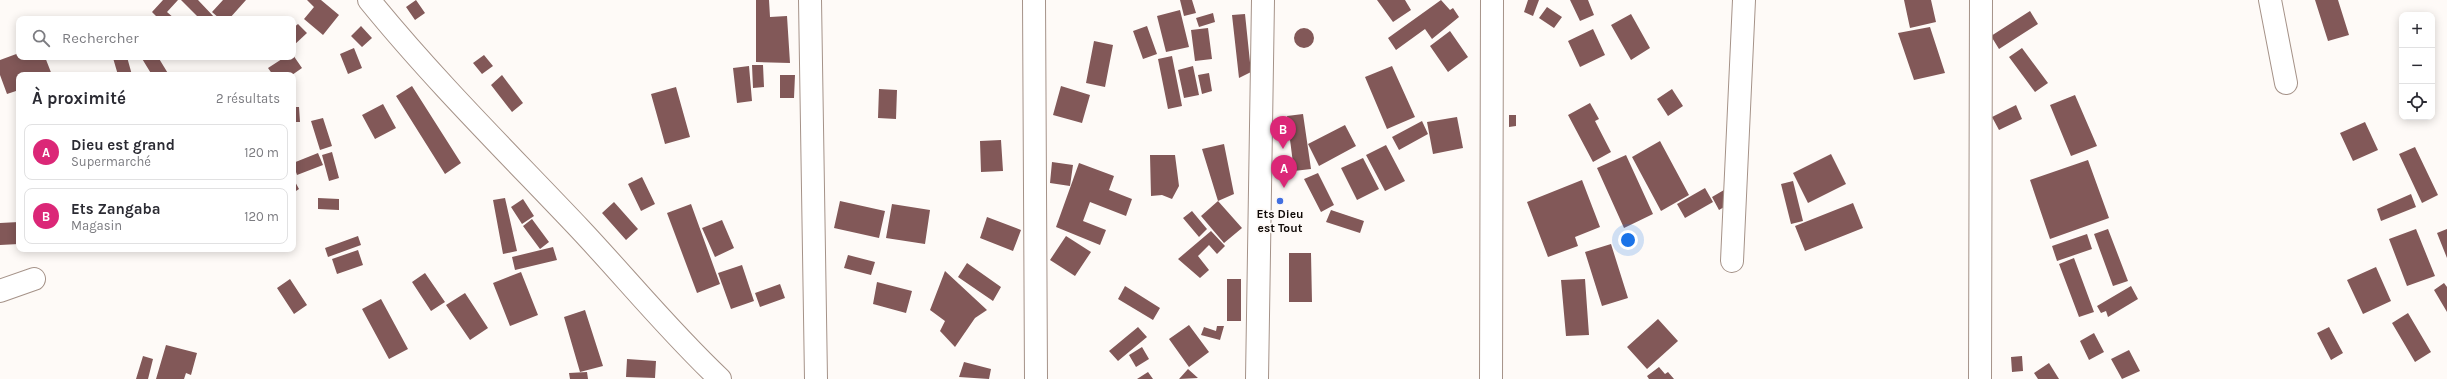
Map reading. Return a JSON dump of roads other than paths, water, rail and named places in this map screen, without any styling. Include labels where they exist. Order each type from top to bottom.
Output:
[{"type":"street","points":[[369,0],[404,43],[590,240],[697,358],[720,379]]},
{"type":"street","points":[[810,0],[816,379]]},
{"type":"street","points":[[1034,0],[1036,379]]},
{"type":"street","points":[[1257,379],[1263,0]]},
{"type":"street","points":[[1491,379],[1492,0]]},
{"type":"street","points":[[1732,261],[1744,0]]},
{"type":"street","points":[[1980,379],[1981,0]]},
{"type":"street","points":[[2270,0],[2286,84]]},
{"type":"street","points":[[0,291],[34,279]]},
{"type":"place","name":"Ets Zangaba","points":[[1283,149]]},
{"type":"place","name":"Dieu est grand","points":[[1284,188]]},
{"type":"place","name":"Ets Dieu est Tout","points":[[1280,201]]}]
